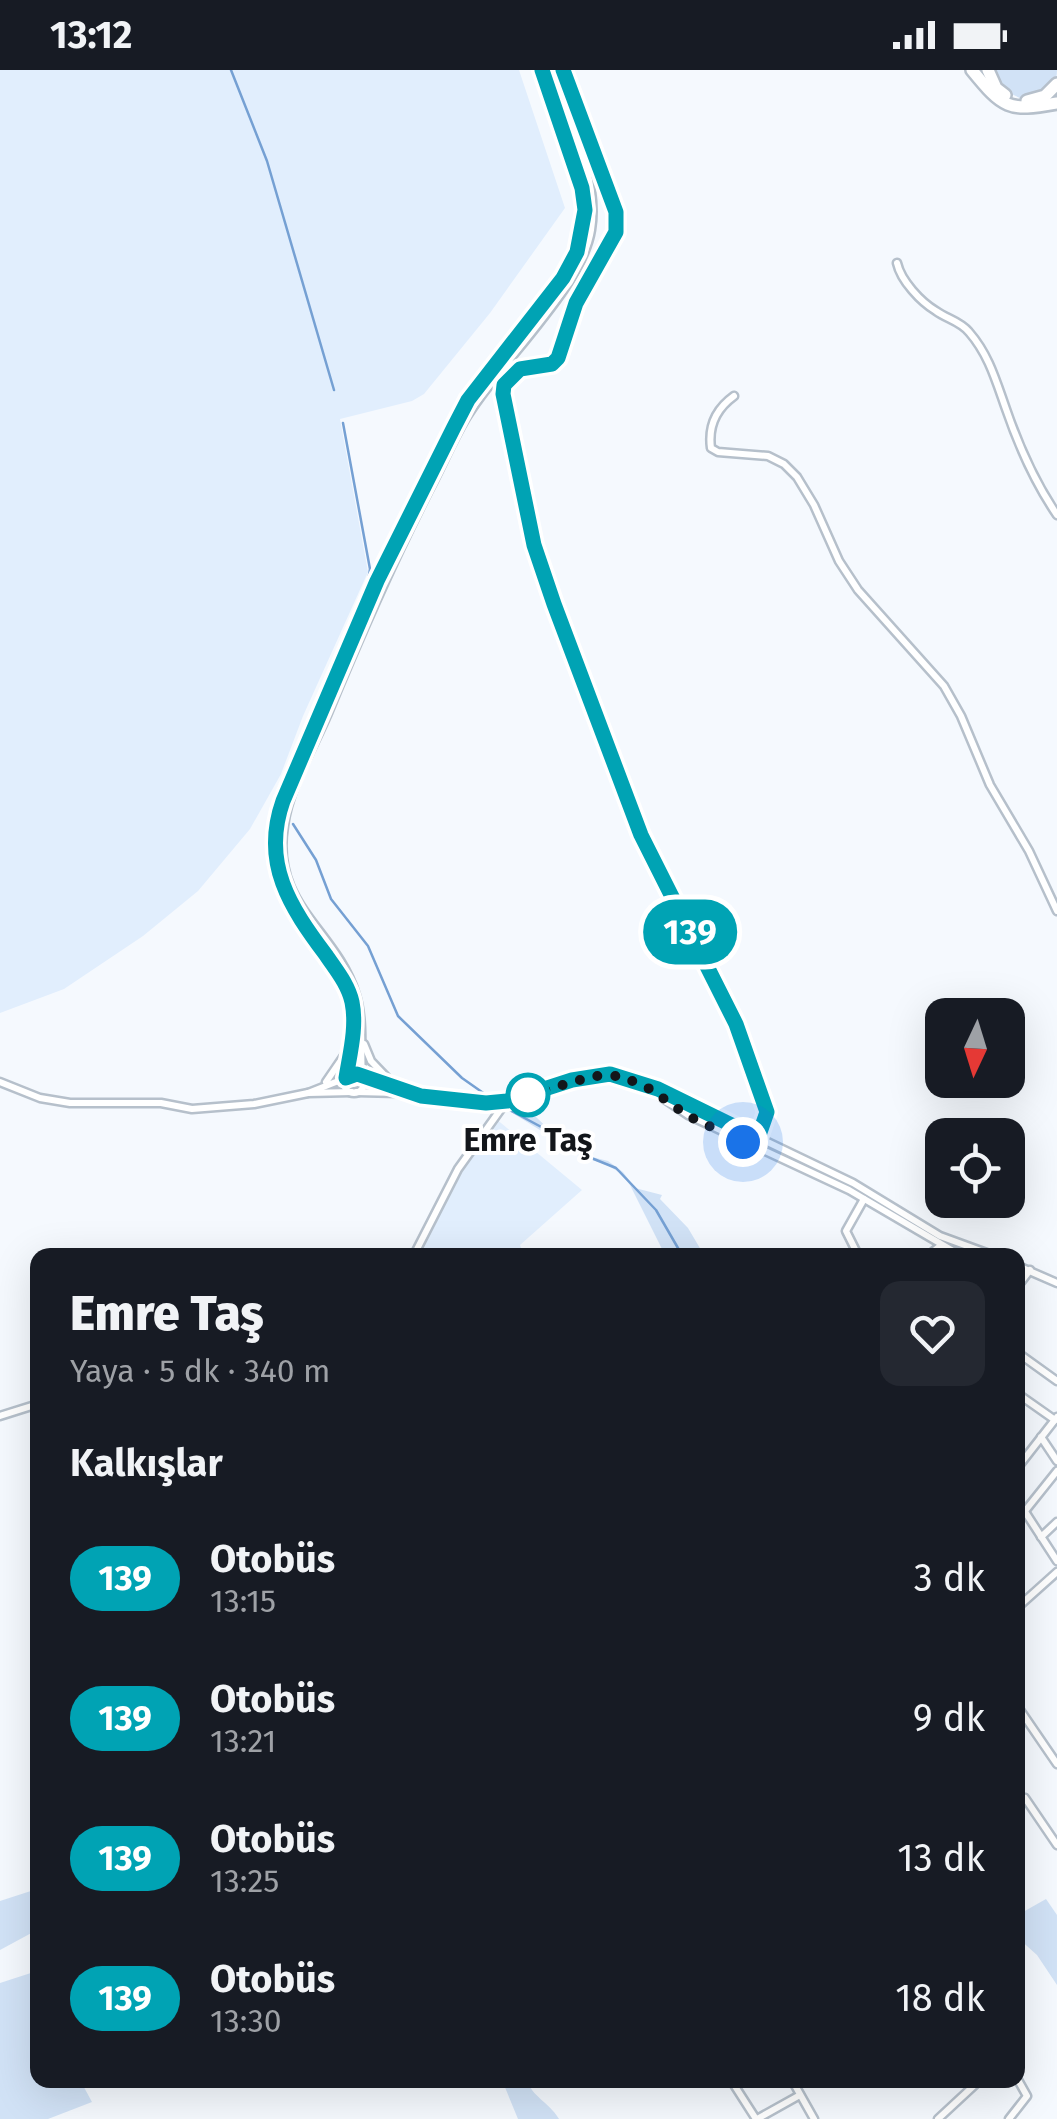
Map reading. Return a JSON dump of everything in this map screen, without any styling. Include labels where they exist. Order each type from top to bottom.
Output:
[{"type":"highway","points":[[972,70],[995,97],[1011,106],[1025,109],[1057,102]]},
{"type":"highway","points":[[988,70],[996,88],[1014,100],[1045,96],[1057,84]]},
{"type":"street","points":[[354,1092],[363,1087],[356,994],[288,885],[282,843],[284,822],[383,581],[465,419],[571,278],[586,248],[592,216],[590,186],[546,70]]},
{"type":"street","points":[[354,1092],[345,1087],[354,1019],[351,998],[342,978],[293,910],[282,886],[275,862],[278,817],[377,581],[468,400],[563,278],[577,252],[585,210],[582,188],[546,70]]},
{"type":"street","points":[[563,70],[616,212],[616,232],[576,303],[558,358],[552,364],[520,369],[504,385],[503,394],[534,545],[554,604],[641,835],[736,1024],[767,1112],[758,1138]]},
{"type":"street","points":[[897,264],[899,273],[926,304],[968,331],[984,354],[997,375],[1006,410],[1057,515]]},
{"type":"street","points":[[734,396],[714,416],[711,448],[768,456],[797,477],[839,562],[858,590],[944,686],[1057,911]]},
{"type":"street","points":[[360,1034],[371,1061],[399,1089]]},
{"type":"street","points":[[324,1084],[352,1041]]},
{"type":"street","points":[[308,1094],[354,1073],[421,1096]]},
{"type":"street","points":[[0,1082],[40,1098],[70,1103],[192,1108],[254,1104],[308,1094],[390,1091],[486,1103],[507,1101],[594,1076],[621,1076],[853,1183],[940,1236],[973,1248]]},
{"type":"street","points":[[650,1089],[688,1116],[864,1200],[944,1248]]},
{"type":"street","points":[[418,1248],[458,1169],[507,1101]]},
{"type":"street","points":[[854,1248],[846,1231],[864,1200]]},
{"type":"street","points":[[1025,1268],[1057,1283]]},
{"type":"street","points":[[1025,1277],[1030,1270]]},
{"type":"street","points":[[1025,1358],[1057,1380]]},
{"type":"street","points":[[1025,1402],[1056,1419],[1025,1458]]},
{"type":"street","points":[[0,1416],[30,1407]]},
{"type":"street","points":[[1041,1437],[1057,1461]]},
{"type":"street","points":[[1057,1471],[1025,1511],[1057,1562]]},
{"type":"street","points":[[1041,1537],[1057,1522]]},
{"type":"street","points":[[1025,1601],[1057,1572]]},
{"type":"street","points":[[1025,1717],[1057,1764]]},
{"type":"street","points":[[1026,1798],[1057,1845]]},
{"type":"street","points":[[736,2088],[757,2119],[800,2096]]},
{"type":"street","points":[[796,2088],[814,2119]]},
{"type":"street","points":[[938,2119],[971,2088]]},
{"type":"street","points":[[1008,2119],[1028,2096],[1023,2088]]},
{"type":"shaded area","points":[[0,70],[519,70],[565,208],[490,313],[424,394],[412,401],[340,419],[368,572],[281,774],[250,829],[198,891],[143,936],[64,989],[0,1013]]},
{"type":"shaded area","points":[[993,70],[1057,70],[1051,87],[1022,99],[1003,90]]},
{"type":"shaded area","points":[[511,1105],[536,1117],[560,1140],[608,1161],[623,1172],[635,1188],[662,1195],[660,1199],[688,1228],[700,1248],[662,1248],[630,1185],[619,1172],[565,1151],[548,1135],[506,1109]]},
{"type":"shaded area","points":[[495,1118],[582,1190],[521,1248],[416,1248]]},
{"type":"shaded area","points":[[30,1891],[30,1934],[0,1950],[0,1901]]},
{"type":"shaded area","points":[[1046,1899],[1057,1915],[1057,1985],[1025,1944],[1025,1911]]},
{"type":"shaded area","points":[[30,1973],[30,2088],[84,2088],[92,2102],[48,2119],[0,2119],[0,1983]]},
{"type":"shaded area","points":[[505,2088],[531,2088],[559,2119],[518,2119]]},
{"type":"waterway","points":[[231,70],[267,161],[334,390]]},
{"type":"waterway","points":[[276,802],[276,794],[368,581],[370,569],[343,423]]},
{"type":"waterway","points":[[293,824],[316,860],[331,899],[368,946],[398,1016],[462,1078],[489,1097]]},
{"type":"waterway","points":[[508,1109],[545,1129],[569,1149],[616,1168],[656,1210],[678,1248]]},
{"type":"bus line","name":"139","points":[[542,70],[582,188],[585,210],[577,252],[563,278],[468,400],[377,581],[283,801],[275,836],[275,862],[293,910],[342,978],[351,998],[354,1019],[346,1078],[357,1074],[421,1096],[486,1103],[610,1074],[658,1089],[758,1138],[767,1112],[736,1024],[641,835],[554,604],[534,545],[503,394],[510,376],[520,369],[552,364],[558,358],[576,303],[618,222],[563,70]]},
{"type":"place","name":"Emre Taş","points":[[528,1095]]},
{"type":"route","points":[[528,1095],[572,1080],[621,1076],[650,1089],[688,1116],[743,1142]]}]
